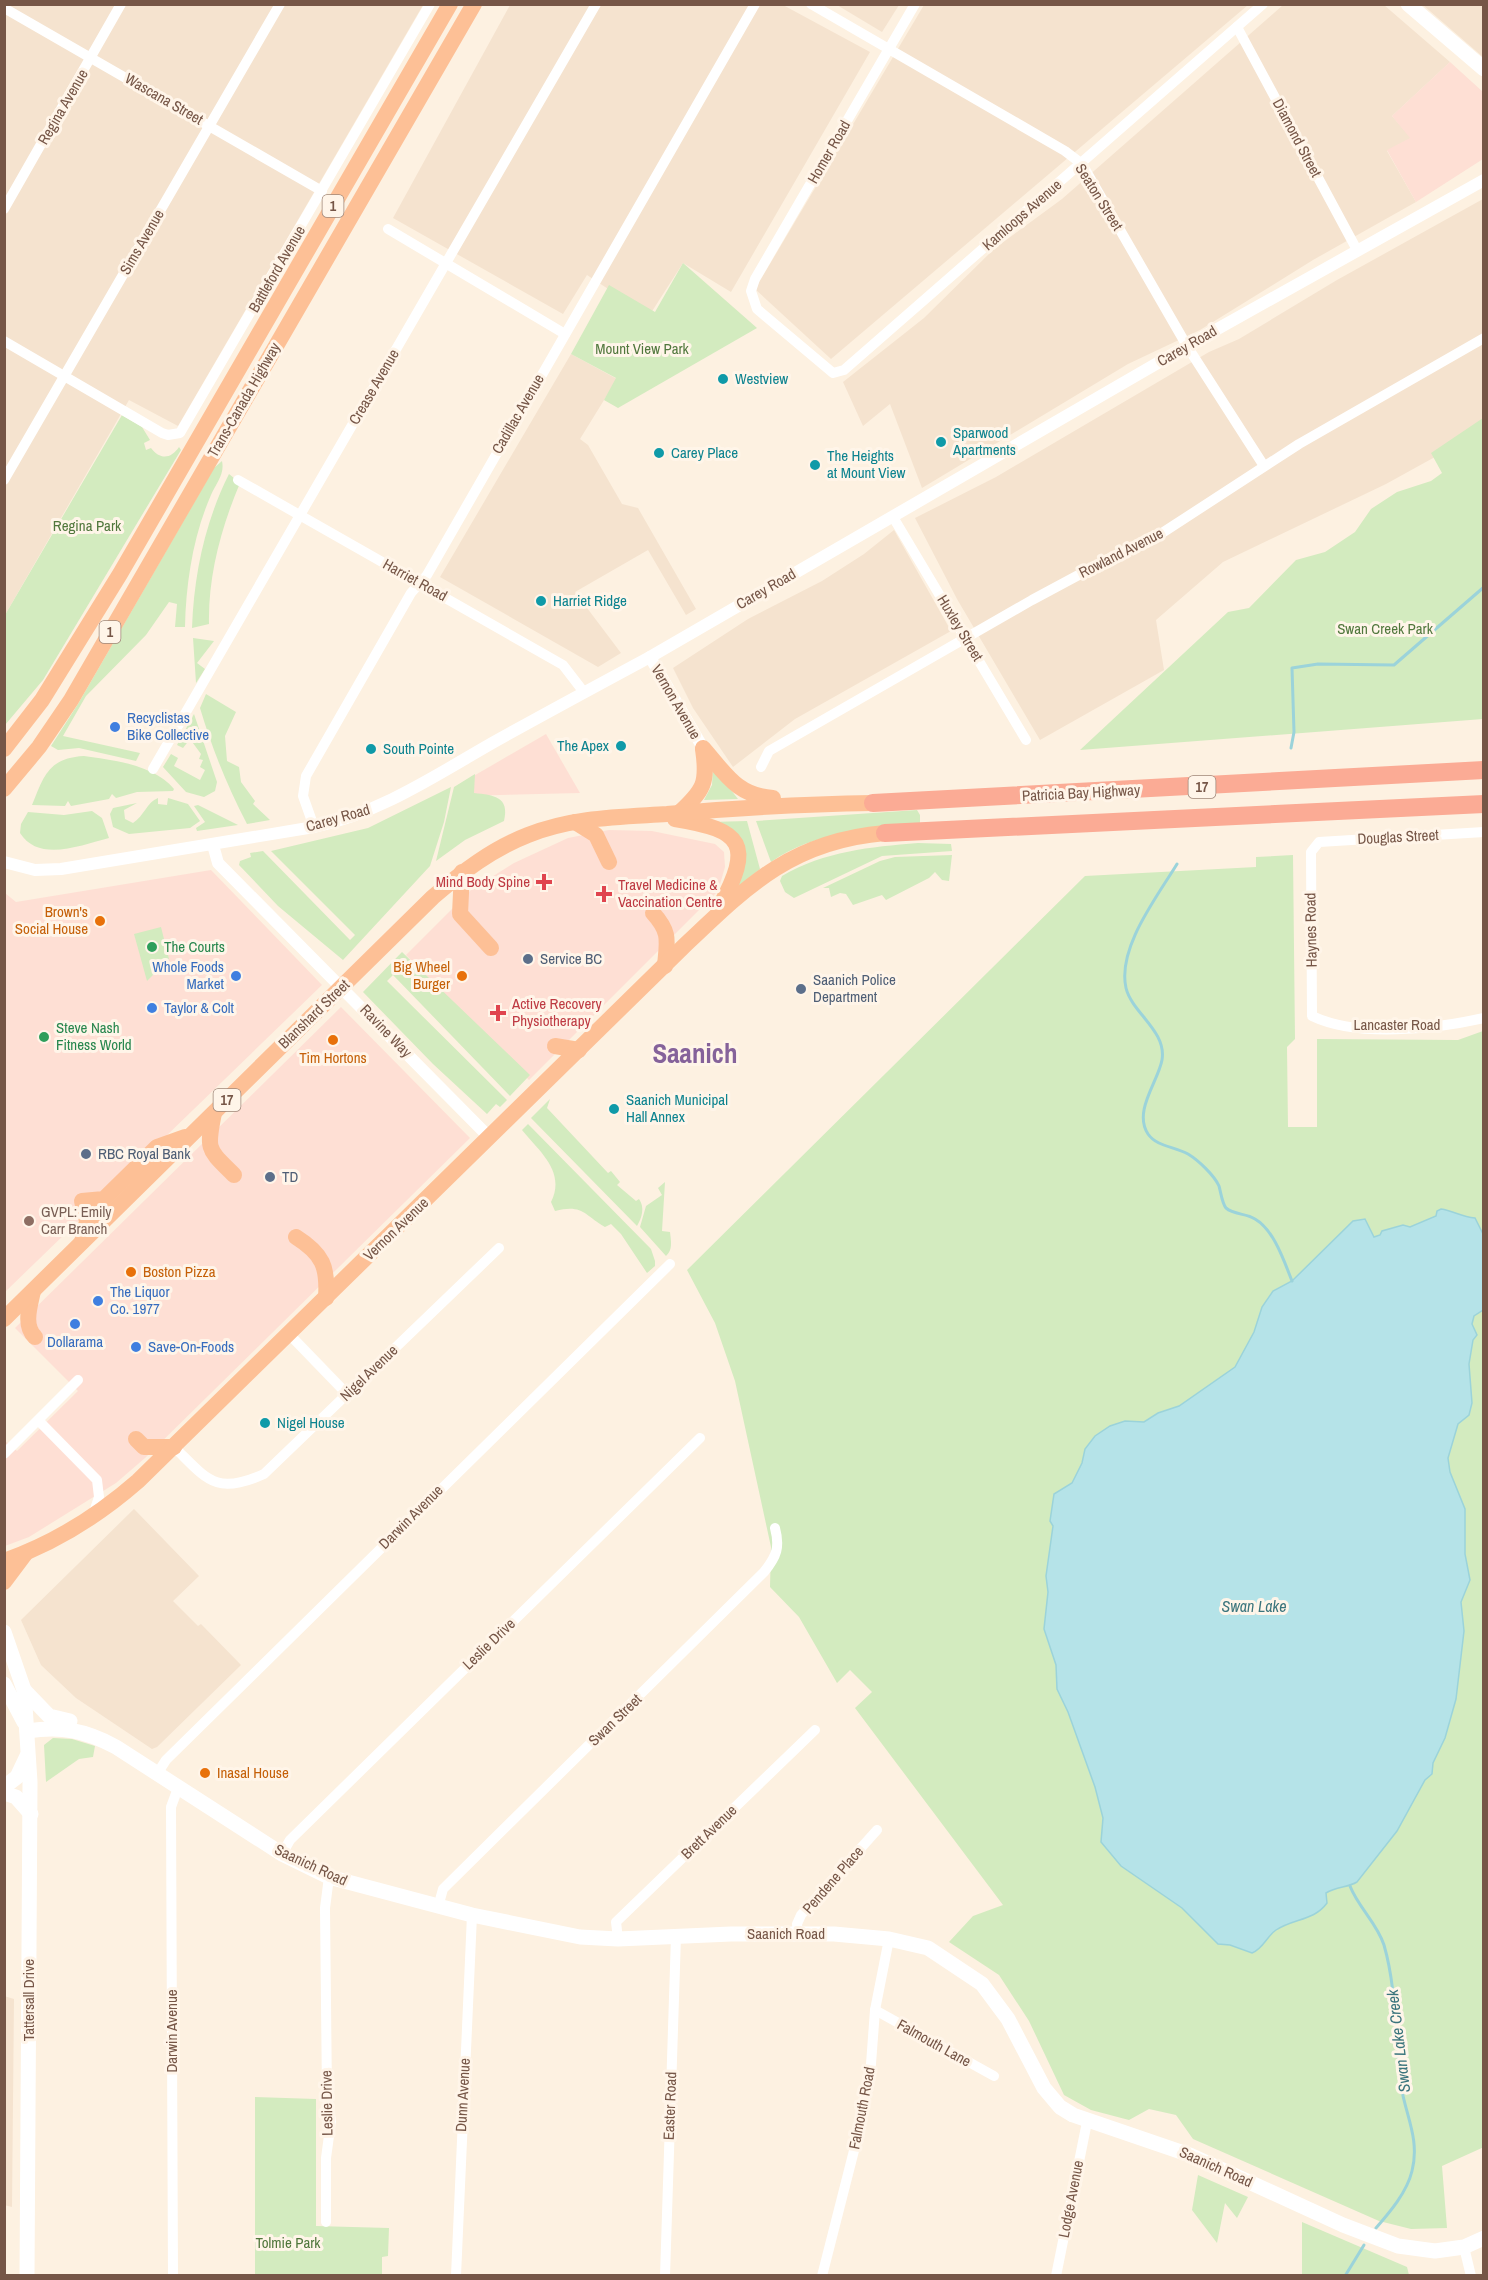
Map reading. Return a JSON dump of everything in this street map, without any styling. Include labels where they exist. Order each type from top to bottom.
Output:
[{"type":"highway","name":"Trans-Canada Highway","points":[[4,749],[49,690],[120,574],[450,4]]},
{"type":"highway","name":"Trans-Canada Highway","points":[[4,789],[39,747],[71,700],[474,4]]},
{"type":"highway","points":[[703,748],[742,791],[758,797],[873,803]]},
{"type":"highway","points":[[679,813],[699,794],[704,785],[706,771],[703,748]]},
{"type":"highway","name":"Patricia Bay Highway","points":[[679,813],[790,804],[873,803],[1387,777],[1484,768]]},
{"type":"highway","name":"Patricia Bay Highway","points":[[769,870],[805,851],[828,843],[885,833],[1484,804]]},
{"type":"highway","name":"Blanshard Street","points":[[4,1319],[462,872],[488,854],[528,835],[575,822],[679,813]]},
{"type":"highway","points":[[648,815],[706,824],[727,832],[737,843],[740,857],[736,877],[715,917]]},
{"type":"highway","points":[[575,822],[596,835],[609,862]]},
{"type":"highway","name":"Vernon Avenue","points":[[4,1561],[26,1553],[91,1518],[138,1481],[664,966],[769,870]]},
{"type":"highway","points":[[462,872],[460,914],[491,948]]},
{"type":"highway","points":[[653,913],[665,927],[668,936],[664,966]]},
{"type":"highway","points":[[555,1046],[579,1050]]},
{"type":"highway","points":[[214,1113],[208,1138],[210,1151],[234,1175]]},
{"type":"highway","points":[[82,1243],[87,1221],[82,1201],[104,1199],[158,1147],[192,1134]]},
{"type":"highway","points":[[296,1237],[323,1262],[327,1276],[326,1298]]},
{"type":"highway","points":[[33,1291],[28,1318],[31,1333],[35,1337]]},
{"type":"highway","points":[[136,1439],[144,1447],[174,1447]]},
{"type":"highway","points":[[4,1582],[26,1553]]},
{"type":"main road","points":[[1408,4],[1484,69]]},
{"type":"main road","points":[[4,1632],[24,1690],[26,1728]]},
{"type":"main road","points":[[4,1684],[26,1728]]},
{"type":"main road","points":[[24,1690],[49,1716],[95,1728],[116,1747]]},
{"type":"main road","name":"Saanich Road","points":[[26,1728],[66,1728],[92,1735],[116,1747],[282,1854],[330,1877],[472,1916],[580,1937],[618,1939],[798,1933],[889,1939],[928,1948],[982,1984],[1008,2019],[1044,2088],[1060,2107],[1087,2122],[1190,2155],[1371,2237],[1419,2250],[1464,2247],[1484,2238]]},
{"type":"main road","name":"Tattersall Drive","points":[[26,1728],[31,1814],[27,2276]]},
{"type":"main road","points":[[4,1787],[17,1777],[29,1750]]},
{"type":"main road","points":[[4,1793],[16,1797],[31,1814]]},
{"type":"street","name":"Regina Avenue","points":[[4,209],[121,4]]},
{"type":"street","name":"Sims Avenue","points":[[4,480],[280,4]]},
{"type":"street","name":"Battleford Avenue","points":[[64,375],[162,433],[174,435],[185,428],[430,4]]},
{"type":"street","name":"Crease Avenue","points":[[153,769],[596,4]]},
{"type":"street","name":"Cadillac Avenue","points":[[314,827],[303,796],[306,776],[419,583],[427,575],[755,4]]},
{"type":"street","name":"Seaton Street","points":[[811,4],[1065,151],[1082,164],[1187,346],[1264,466]]},
{"type":"street","name":"Homer Road","points":[[833,373],[757,309],[753,303],[751,291],[755,279],[915,4]]},
{"type":"street","name":"Kamloops Avenue","points":[[833,373],[844,370],[1263,4]]},
{"type":"street","name":"Wascana Street","points":[[4,8],[322,191]]},
{"type":"street","name":"Diamond Street","points":[[1238,27],[1358,250]]},
{"type":"street","name":"Carey Road","points":[[4,862],[26,868],[52,870],[314,827],[342,820],[389,802],[583,691],[650,657],[1187,346],[1484,180]]},
{"type":"street","points":[[388,229],[565,333]]},
{"type":"street","name":"Rowland Avenue","points":[[761,767],[769,751],[1114,555],[1159,535],[1264,466],[1484,338]]},
{"type":"street","points":[[4,341],[64,375]]},
{"type":"street","name":"Harriet Road","points":[[238,480],[563,666],[583,691]]},
{"type":"street","name":"Huxley Street","points":[[893,516],[967,637],[1026,740]]},
{"type":"street","name":"Vernon Avenue","points":[[650,657],[703,748]]},
{"type":"street","name":"Douglas Street","points":[[1314,845],[1335,840],[1484,832]]},
{"type":"street","name":"Ravine Way","points":[[218,844],[218,863],[490,1138]]},
{"type":"street","name":"Haynes Road","points":[[1312,1016],[1311,852],[1314,845]]},
{"type":"street","name":"Lancaster Road","points":[[1312,1016],[1328,1023],[1375,1028],[1420,1028],[1484,1018]]},
{"type":"street","name":"Nigel Avenue","points":[[174,1447],[213,1483],[223,1485],[258,1477],[271,1470],[499,1248]]},
{"type":"street","name":"Darwin Avenue","points":[[157,1774],[166,1760],[670,1264]]},
{"type":"street","points":[[289,1334],[347,1394]]},
{"type":"street","points":[[4,1454],[78,1380]]},
{"type":"street","points":[[39,1420],[97,1480],[99,1497],[91,1518]]},
{"type":"street","name":"Leslie Drive","points":[[282,1854],[298,1832],[700,1438]]},
{"type":"street","name":"Swan Street","points":[[438,1907],[443,1889],[764,1572],[779,1545],[775,1528]]},
{"type":"street","name":"Brett Avenue","points":[[618,1939],[616,1923],[815,1730]]},
{"type":"street","name":"Darwin Avenue","points":[[173,2276],[171,1807],[178,1788]]},
{"type":"street","name":"Pendene Place","points":[[798,1933],[797,1924],[801,1915],[877,1830]]},
{"type":"street","name":"Leslie Drive","points":[[326,2222],[326,2158],[331,2121],[327,2096],[326,1924],[330,1877]]},
{"type":"street","name":"Dunn Avenue","points":[[456,2276],[472,1916]]},
{"type":"street","name":"Easter Road","points":[[665,2276],[676,1936]]},
{"type":"street","name":"Falmouth Road","points":[[822,2276],[859,2131],[871,2064],[874,2010],[889,1939]]},
{"type":"street","name":"Falmouth Lane","points":[[874,2010],[994,2076]]},
{"type":"street","name":"Lodge Avenue","points":[[1056,2276],[1087,2122]]},
{"type":"street","points":[[1464,2247],[1471,2276]]},
{"type":"shaded area","points":[[5,5],[423,5],[178,426],[129,400],[5,615]]},
{"type":"shaded area","points":[[510,5],[783,5],[870,52],[731,292],[683,263],[649,316],[587,275],[563,314],[393,218]]},
{"type":"shaded area","points":[[837,5],[899,5],[882,32]]},
{"type":"shaded area","points":[[924,5],[1248,5],[831,359],[755,289]]},
{"type":"shaded area","points":[[1283,5],[1384,5],[1450,62],[1392,116],[1411,138],[1387,151],[1416,202],[1313,260],[1200,330],[1128,364],[922,488],[890,404],[863,426],[843,382],[924,318],[994,249],[1062,199]]},
{"type":"shaded area","points":[[1423,5],[1483,5],[1483,57]]},
{"type":"shaded area","points":[[1450,62],[1483,92],[1483,159],[1416,202],[1387,150],[1410,138],[1392,116]]},
{"type":"shaded area","points":[[1483,199],[1483,424],[1453,447],[1386,484],[1223,562],[1156,620],[1164,670],[1040,740],[957,599],[915,518],[996,477],[1209,352],[1239,339],[1337,280]]},
{"type":"shaded area","points":[[571,354],[617,379],[580,439],[588,445],[622,504],[638,508],[696,609],[686,615],[648,550],[575,592],[621,653],[598,667],[440,577]]},
{"type":"shaded area","points":[[894,530],[951,631],[795,719],[733,767],[693,708],[673,668],[748,619],[822,581],[864,554]]},
{"type":"shaded area","points":[[546,734],[580,793],[461,796],[458,785]]},
{"type":"shaded area","points":[[609,830],[652,831],[715,844],[724,852],[725,867],[718,891],[529,1080],[406,955],[471,890],[514,863],[568,838]]},
{"type":"shaded area","points":[[211,870],[322,985],[5,1292],[5,893],[16,902]]},
{"type":"shaded area","points":[[341,1007],[470,1138],[145,1458],[116,1483],[29,1537],[5,1546],[4,1440],[17,1451],[78,1391],[15,1328]]},
{"type":"shaded area","points":[[134,1509],[199,1576],[173,1601],[198,1626],[201,1624],[241,1665],[157,1747],[152,1749],[76,1698],[41,1665],[21,1620]]},
{"type":"shaded area","points":[[4,1996],[14,1999],[12,2207],[4,2205]]},
{"type":"green space","name":"Mount View Park","points":[[683,263],[757,328],[618,408],[604,400],[616,378],[571,354],[609,285],[655,312]]},
{"type":"green space","name":"Regina Park","points":[[122,415],[142,427],[150,440],[144,443],[146,450],[151,448],[158,455],[165,457],[173,454],[179,447],[181,450],[43,680],[5,725],[5,615]]},
{"type":"green space","name":"Swan Creek Park","points":[[1483,418],[1483,719],[1080,750],[1228,612],[1249,608],[1296,560],[1325,552],[1355,532],[1371,509],[1397,492],[1431,481],[1442,473],[1431,453]]},
{"type":"green space","points":[[222,461],[221,474],[211,495],[195,543],[189,577],[185,627],[175,627],[177,604],[169,602],[146,635],[86,696],[63,736],[140,753],[136,761],[79,748],[58,750],[51,746],[78,704],[214,468]]},
{"type":"green space","points":[[229,474],[240,483],[227,517],[213,570],[209,624],[192,628],[195,588],[202,549],[213,511]]},
{"type":"green space","points":[[193,638],[214,641],[197,663],[205,669],[196,683]]},
{"type":"green space","points":[[206,694],[236,712],[225,736],[227,761],[239,767],[241,782],[255,801],[253,804],[270,820],[247,824],[220,767],[200,708]]},
{"type":"green space","points":[[194,714],[217,782],[215,791],[204,797],[186,792],[163,767],[171,754],[178,758],[174,766],[200,780],[205,770],[200,767],[203,760],[199,759],[201,754],[190,739],[183,748],[177,745]]},
{"type":"green space","points":[[84,756],[145,769],[156,774],[174,789],[173,791],[137,792],[116,798],[112,794],[109,799],[71,806],[68,801],[65,806],[32,805],[49,770],[62,760]]},
{"type":"green space","points":[[713,767],[738,799],[704,800],[712,785]]},
{"type":"green space","points":[[475,774],[474,793],[499,799],[505,807],[504,821],[465,840],[436,861],[454,787]]},
{"type":"green space","points":[[451,787],[444,822],[430,866],[343,960],[278,906],[239,865],[240,861],[251,857],[250,853],[263,851],[350,940],[355,935],[271,851],[368,828]]},
{"type":"green space","points":[[158,798],[158,804],[167,805],[168,798],[188,804],[200,821],[190,828],[129,834],[113,827],[110,814],[113,808],[137,803],[124,810],[125,819],[133,823]]},
{"type":"green space","points":[[198,805],[238,825],[197,831],[196,828],[205,822],[194,806]]},
{"type":"green space","points":[[917,810],[920,823],[862,830],[824,838],[788,852],[771,862],[756,821]]},
{"type":"green space","points":[[92,811],[102,818],[109,838],[74,847],[49,850],[28,842],[20,833],[21,824],[28,812],[64,815]]},
{"type":"green space","points":[[747,821],[760,869],[736,888],[744,865],[710,822]]},
{"type":"green space","points":[[918,843],[951,844],[952,851],[882,856],[794,898],[785,892],[780,881],[782,876],[798,868],[831,856],[865,849]]},
{"type":"green space","points":[[952,855],[949,881],[942,880],[935,872],[929,878],[886,900],[882,895],[853,905],[846,894],[840,893],[831,897],[829,888],[823,888],[880,861],[895,857]]},
{"type":"green space","points":[[1293,855],[1295,1039],[1287,1047],[1288,1127],[1317,1127],[1317,1039],[1458,1040],[1483,1031],[1484,2147],[1442,2166],[1447,2228],[1411,2229],[1379,2221],[1193,2139],[1176,2115],[1149,2109],[1129,2120],[1091,2110],[1064,2095],[1029,2021],[999,1975],[949,1942],[973,1916],[1003,1905],[855,1708],[872,1692],[850,1670],[837,1683],[799,1617],[770,1587],[771,1547],[735,1381],[715,1323],[687,1270],[1085,876],[1256,867],[1256,857]]},
{"type":"green space","name":"The Courts","points":[[161,927],[169,959],[147,981],[134,934]]},
{"type":"green space","points":[[402,952],[530,1075],[510,1096],[393,975],[387,981],[507,1100],[500,1107],[496,1104],[487,1114],[433,1064],[363,992]]},
{"type":"green space","points":[[550,1099],[547,1108],[608,1173],[611,1171],[620,1182],[617,1185],[636,1201],[639,1199],[642,1212],[637,1226],[531,1118]]},
{"type":"green space","points":[[528,1124],[651,1249],[655,1266],[647,1273],[621,1234],[611,1224],[605,1227],[578,1210],[555,1211],[551,1202],[555,1191],[553,1172],[549,1163],[522,1130]]},
{"type":"green space","points":[[665,1182],[662,1231],[670,1232],[671,1242],[670,1251],[666,1256],[640,1227],[646,1206],[662,1195],[658,1188]]},
{"type":"green space","points":[[53,1738],[72,1739],[95,1746],[93,1757],[79,1759],[46,1782],[44,1745]]},
{"type":"green space","name":"Tolmie Park","points":[[255,2097],[316,2099],[316,2226],[389,2228],[388,2256],[382,2257],[382,2275],[255,2276]]},
{"type":"green space","points":[[1198,2175],[1248,2197],[1237,2218],[1225,2203],[1217,2243],[1192,2210]]},
{"type":"green space","points":[[1302,2222],[1407,2267],[1409,2275],[1302,2275]]},
{"type":"water","name":"Swan Lake","points":[[1441,1209],[1475,1218],[1483,1234],[1483,1310],[1474,1316],[1472,1324],[1477,1335],[1473,1340],[1469,1364],[1472,1403],[1469,1415],[1458,1424],[1448,1458],[1450,1472],[1465,1509],[1465,1554],[1470,1580],[1461,1602],[1464,1631],[1456,1699],[1445,1738],[1433,1763],[1432,1774],[1425,1780],[1397,1831],[1357,1882],[1326,1893],[1327,1903],[1322,1909],[1276,1930],[1259,1949],[1252,1953],[1230,1945],[1218,1944],[1182,1908],[1121,1866],[1101,1842],[1103,1818],[1095,1787],[1068,1712],[1057,1689],[1056,1665],[1044,1629],[1048,1592],[1046,1576],[1053,1526],[1050,1521],[1054,1494],[1072,1483],[1082,1463],[1085,1449],[1095,1436],[1110,1426],[1125,1421],[1144,1422],[1158,1413],[1179,1406],[1235,1367],[1254,1332],[1262,1307],[1273,1291],[1292,1281],[1353,1221],[1365,1219],[1374,1237],[1380,1235],[1382,1231],[1403,1225],[1410,1227],[1436,1216],[1437,1211]]},
{"type":"waterway","name":"Swan Lake Creek","points":[[1291,748],[1294,732],[1292,668],[1318,664],[1394,665],[1484,587]]},
{"type":"waterway","name":"Swan Lake Creek","points":[[1177,864],[1141,923],[1127,956],[1125,973],[1129,997],[1154,1031],[1162,1050],[1160,1069],[1145,1106],[1144,1125],[1148,1134],[1156,1141],[1183,1151],[1205,1168],[1219,1186],[1226,1208],[1251,1217],[1262,1224],[1278,1247],[1292,1281]]},
{"type":"waterway","name":"Swan Lake Creek","points":[[1350,1886],[1384,1945],[1394,1997],[1401,2086],[1414,2149],[1410,2179],[1402,2194],[1376,2228]]},
{"type":"waterway","name":"Swan Lake Creek","points":[[1345,2276],[1364,2245]]},
{"type":"place","name":"Westview","points":[[723,379]]},
{"type":"place","name":"Sparwood Apartments","points":[[941,442]]},
{"type":"place","name":"Carey Place","points":[[659,453]]},
{"type":"place","name":"The Heights at Mount View","points":[[815,465]]},
{"type":"place","name":"Harriet Ridge","points":[[541,601]]},
{"type":"place","name":"Recyclistas Bike Collective","points":[[115,727]]},
{"type":"place","name":"The Apex","points":[[621,746]]},
{"type":"place","name":"South Pointe","points":[[371,749]]},
{"type":"place","name":"Mind Body Spine","points":[[544,882]]},
{"type":"place","name":"Travel Medicine & Vaccination Centre","points":[[604,894]]},
{"type":"place","name":"Brown's Social House","points":[[100,921]]},
{"type":"place","name":"The Courts","points":[[152,947]]},
{"type":"place","name":"Service BC","points":[[528,959]]},
{"type":"place","name":"Whole Foods Market","points":[[236,976]]},
{"type":"place","name":"Big Wheel Burger","points":[[462,976]]},
{"type":"place","name":"Saanich Police Department","points":[[801,989]]},
{"type":"place","name":"Taylor & Colt","points":[[152,1008]]},
{"type":"place","name":"Active Recovery Physiotherapy","points":[[498,1013]]},
{"type":"place","name":"Steve Nash Fitness World","points":[[44,1037]]},
{"type":"place","name":"Tim Hortons","points":[[333,1040]]},
{"type":"place","name":"Saanich Municipal Hall Annex","points":[[614,1109]]},
{"type":"place","name":"RBC Royal Bank","points":[[86,1154]]},
{"type":"place","name":"TD","points":[[270,1177]]},
{"type":"place","name":"GVPL: Emily Carr Branch","points":[[29,1221]]},
{"type":"place","name":"Boston Pizza","points":[[131,1272]]},
{"type":"place","name":"The Liquor Co. 1977","points":[[98,1301]]},
{"type":"place","name":"Dollarama","points":[[75,1324]]},
{"type":"place","name":"Save-On-Foods","points":[[136,1347]]},
{"type":"place","name":"Nigel House","points":[[265,1423]]},
{"type":"place","name":"Inasal House","points":[[205,1773]]},
{"type":"district","name":"Saanich","points":[[695,1054]]}]
